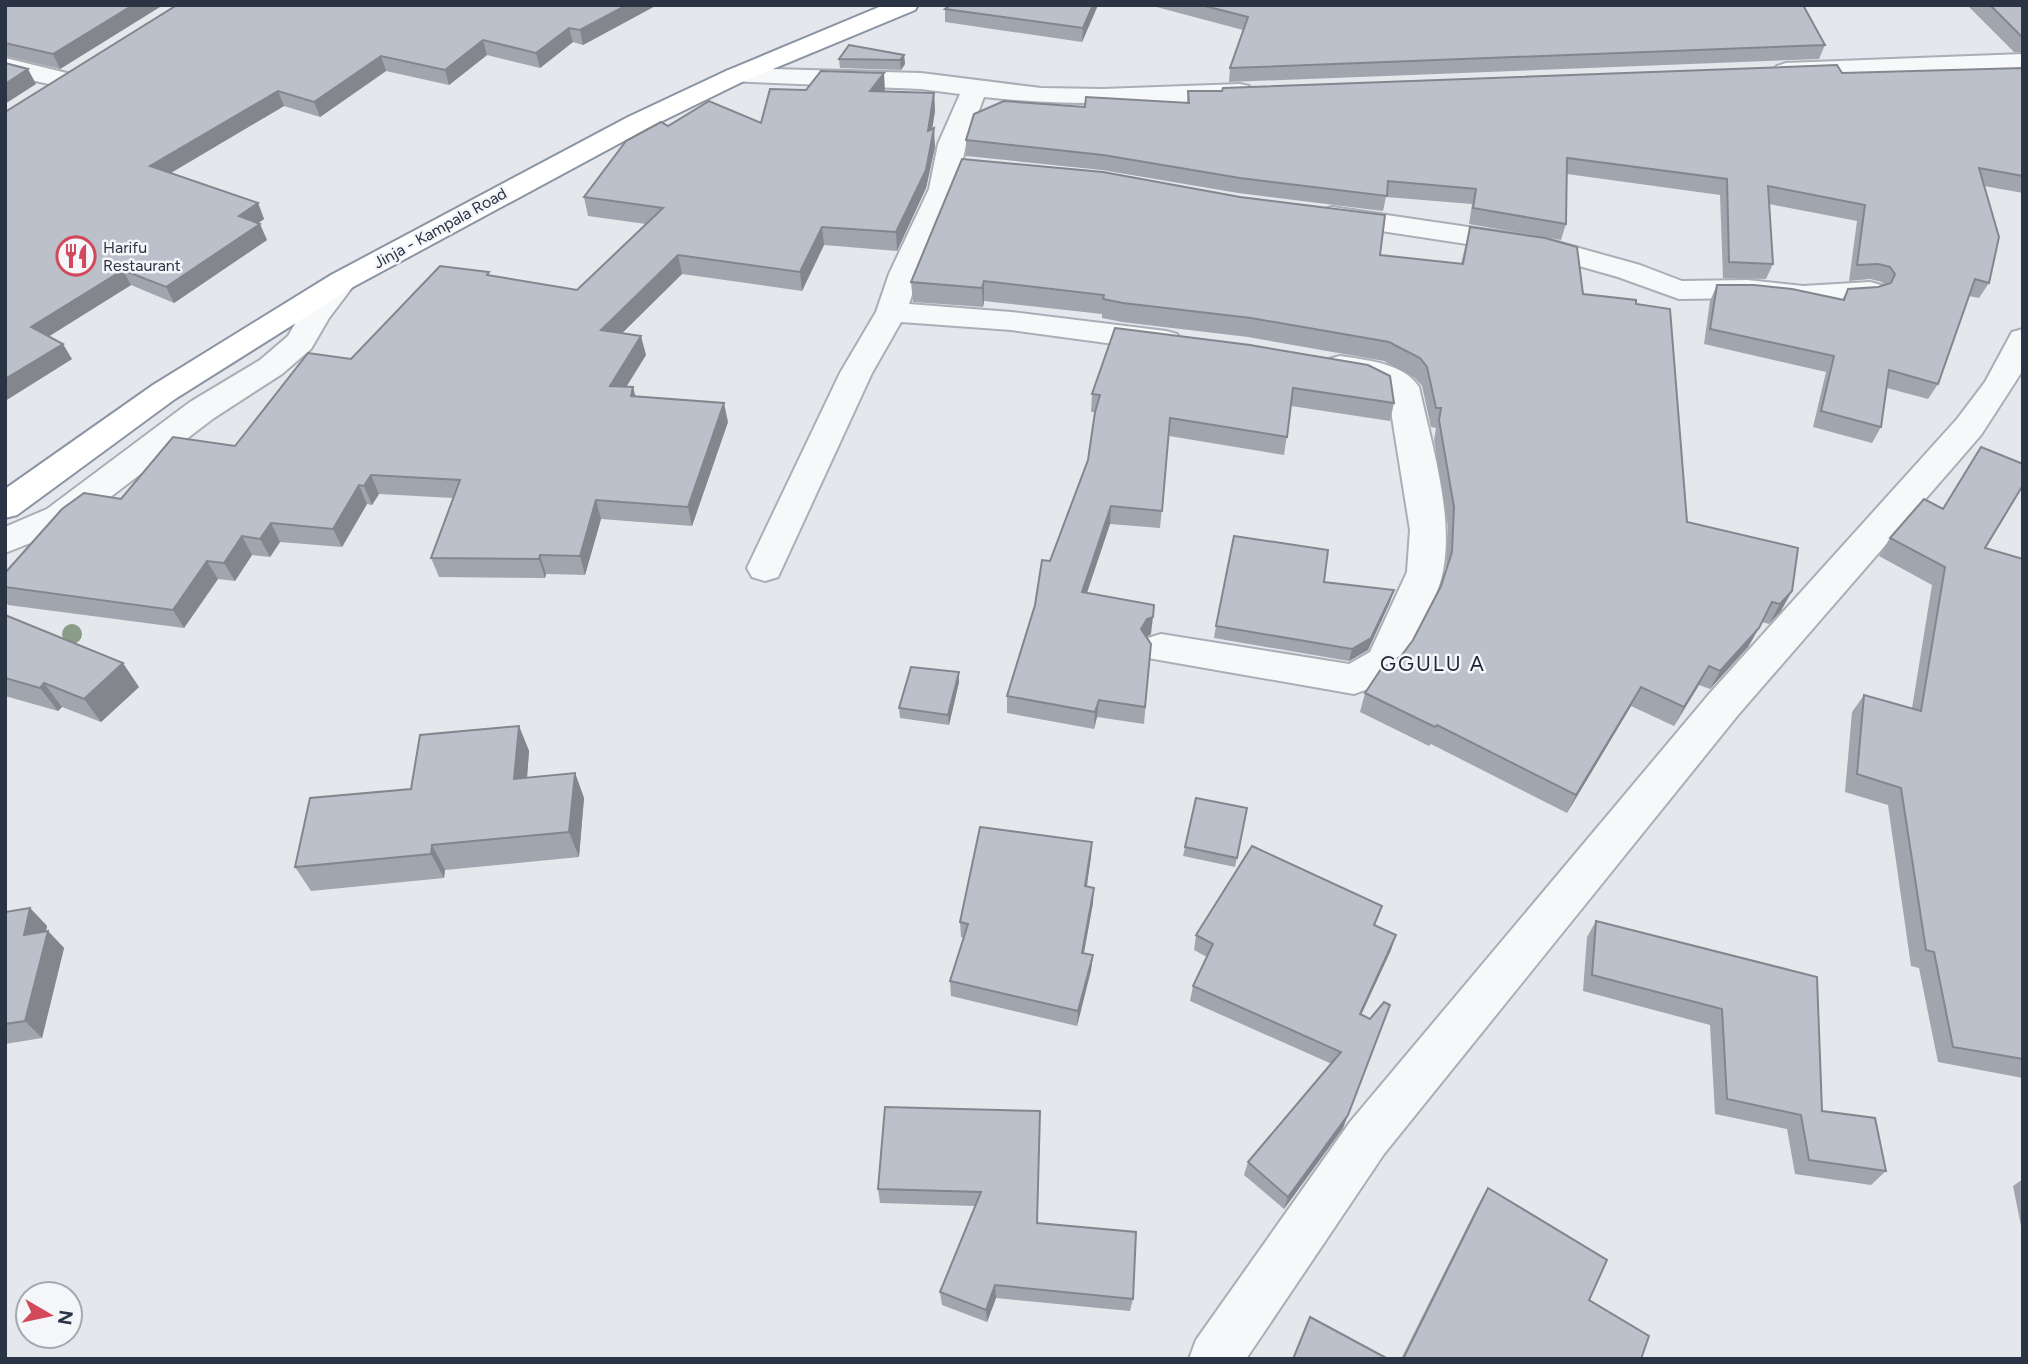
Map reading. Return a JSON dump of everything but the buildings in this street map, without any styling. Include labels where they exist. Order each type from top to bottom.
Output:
[{"type":"highway","name":"Jinja - Kampala Road","points":[[5,506],[164,393],[342,281],[520,184],[735,76],[906,5]]},
{"type":"street","points":[[1758,72],[2023,62]]},
{"type":"street","points":[[5,66],[66,80]]},
{"type":"street","points":[[735,76],[921,81],[1041,96],[1103,97],[1270,90]]},
{"type":"street","points":[[765,568],[856,373],[891,312],[904,274],[943,190],[961,166],[952,144],[975,88]]},
{"type":"street","points":[[1304,213],[1543,247],[1629,271],[1679,290],[1747,289],[1803,295],[1870,291]]},
{"type":"street","points":[[5,541],[59,518],[202,410],[271,367],[300,342],[315,315],[342,281]]},
{"type":"street","points":[[891,312],[1010,321],[1197,344]]},
{"type":"street","points":[[1215,1359],[1367,1138],[1724,704],[1969,426],[1999,386],[2023,340]]},
{"type":"street","points":[[1161,648],[1354,679],[1384,662],[1402,628],[1425,572],[1427,540],[1419,466],[1403,387],[1373,371],[1311,361]]},
{"type":"place","name":"Harifu Restaurant","points":[[76,256]]},
{"type":"district","name":"GGULU A","points":[[1433,663]]}]
